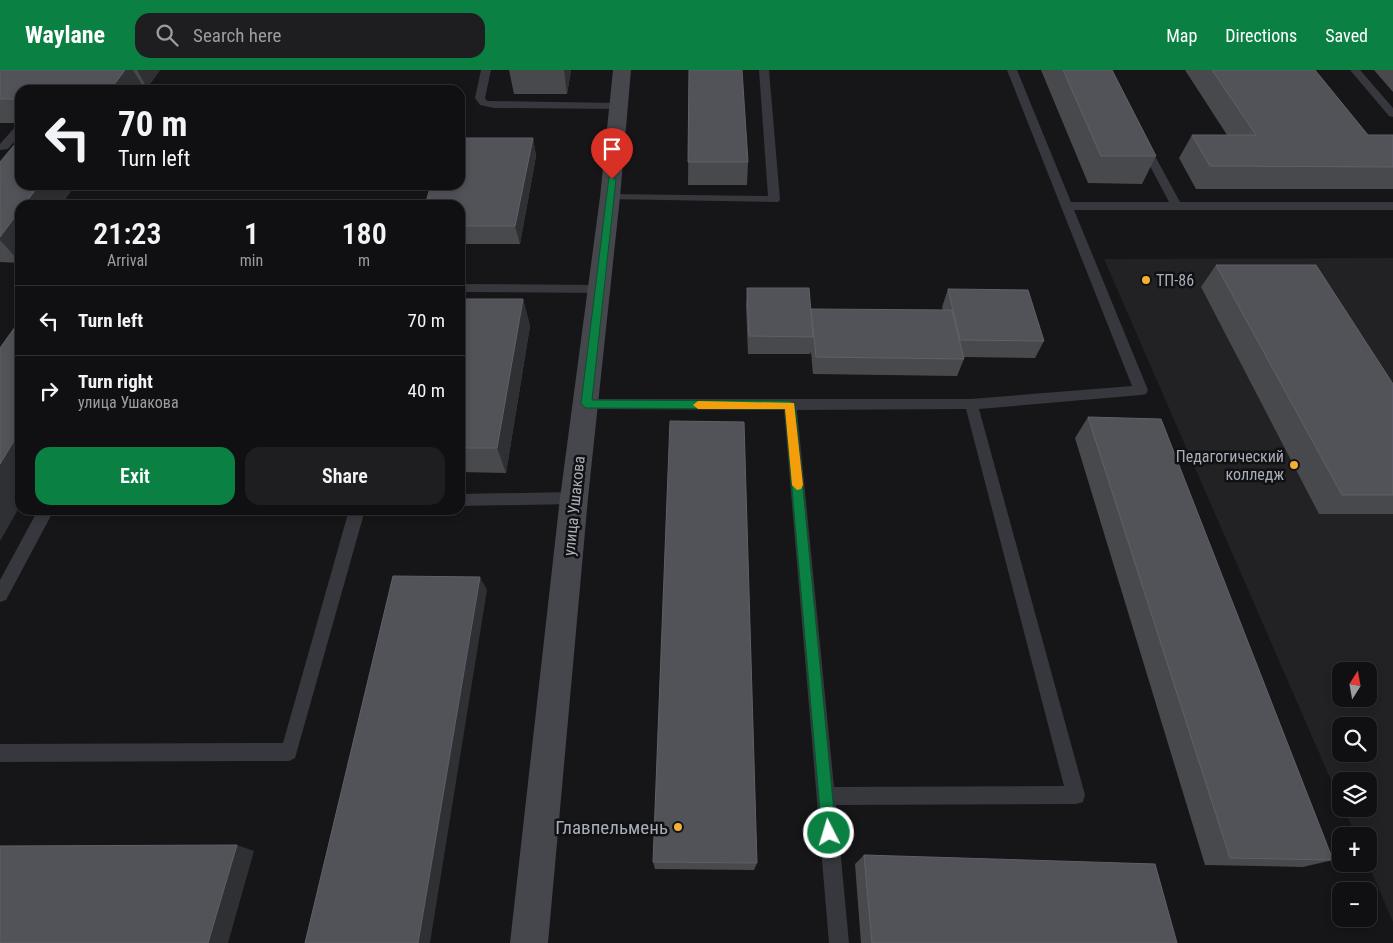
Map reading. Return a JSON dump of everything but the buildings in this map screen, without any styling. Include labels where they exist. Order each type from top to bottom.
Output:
[{"type":"street","name":"улица Ушакова","points":[[529,943],[574,498],[600,289],[622,70]]},
{"type":"lane","points":[[486,70],[480,98],[484,103],[494,105],[619,106]]},
{"type":"lane","points":[[610,198],[774,200],[764,70]]},
{"type":"lane","points":[[586,404],[971,404],[1141,390],[1012,70]]},
{"type":"lane","points":[[1356,70],[1393,114]]},
{"type":"lane","points":[[0,147],[4,147],[15,134]]},
{"type":"lane","points":[[1140,138],[1176,206]]},
{"type":"lane","points":[[1067,206],[1393,206]]},
{"type":"lane","points":[[465,288],[600,289]]},
{"type":"lane","points":[[826,796],[1076,795],[971,404]]},
{"type":"lane","points":[[790,405],[839,943]]},
{"type":"lane","points":[[465,500],[574,498]]},
{"type":"lane","points":[[0,594],[43,515]]},
{"type":"lane","points":[[0,753],[289,752],[356,515]]},
{"type":"shaded area","name":"Педагогический колледж","points":[[1393,258],[1393,922],[1371,872],[1377,872],[1377,827],[1352,827],[1348,817],[1377,817],[1377,772],[1332,772],[1332,782],[1104,259]]},
{"type":"slow traffic","points":[[698,405],[790,405],[797,485]]},
{"type":"place","name":"ТП-86","points":[[1146,280]]},
{"type":"place","name":"Педагогический колледж","points":[[1294,465]]},
{"type":"place","name":"Главпельмень","points":[[678,827]]},
{"type":"route","points":[[612,179],[586,404],[790,405],[829,833]]}]
